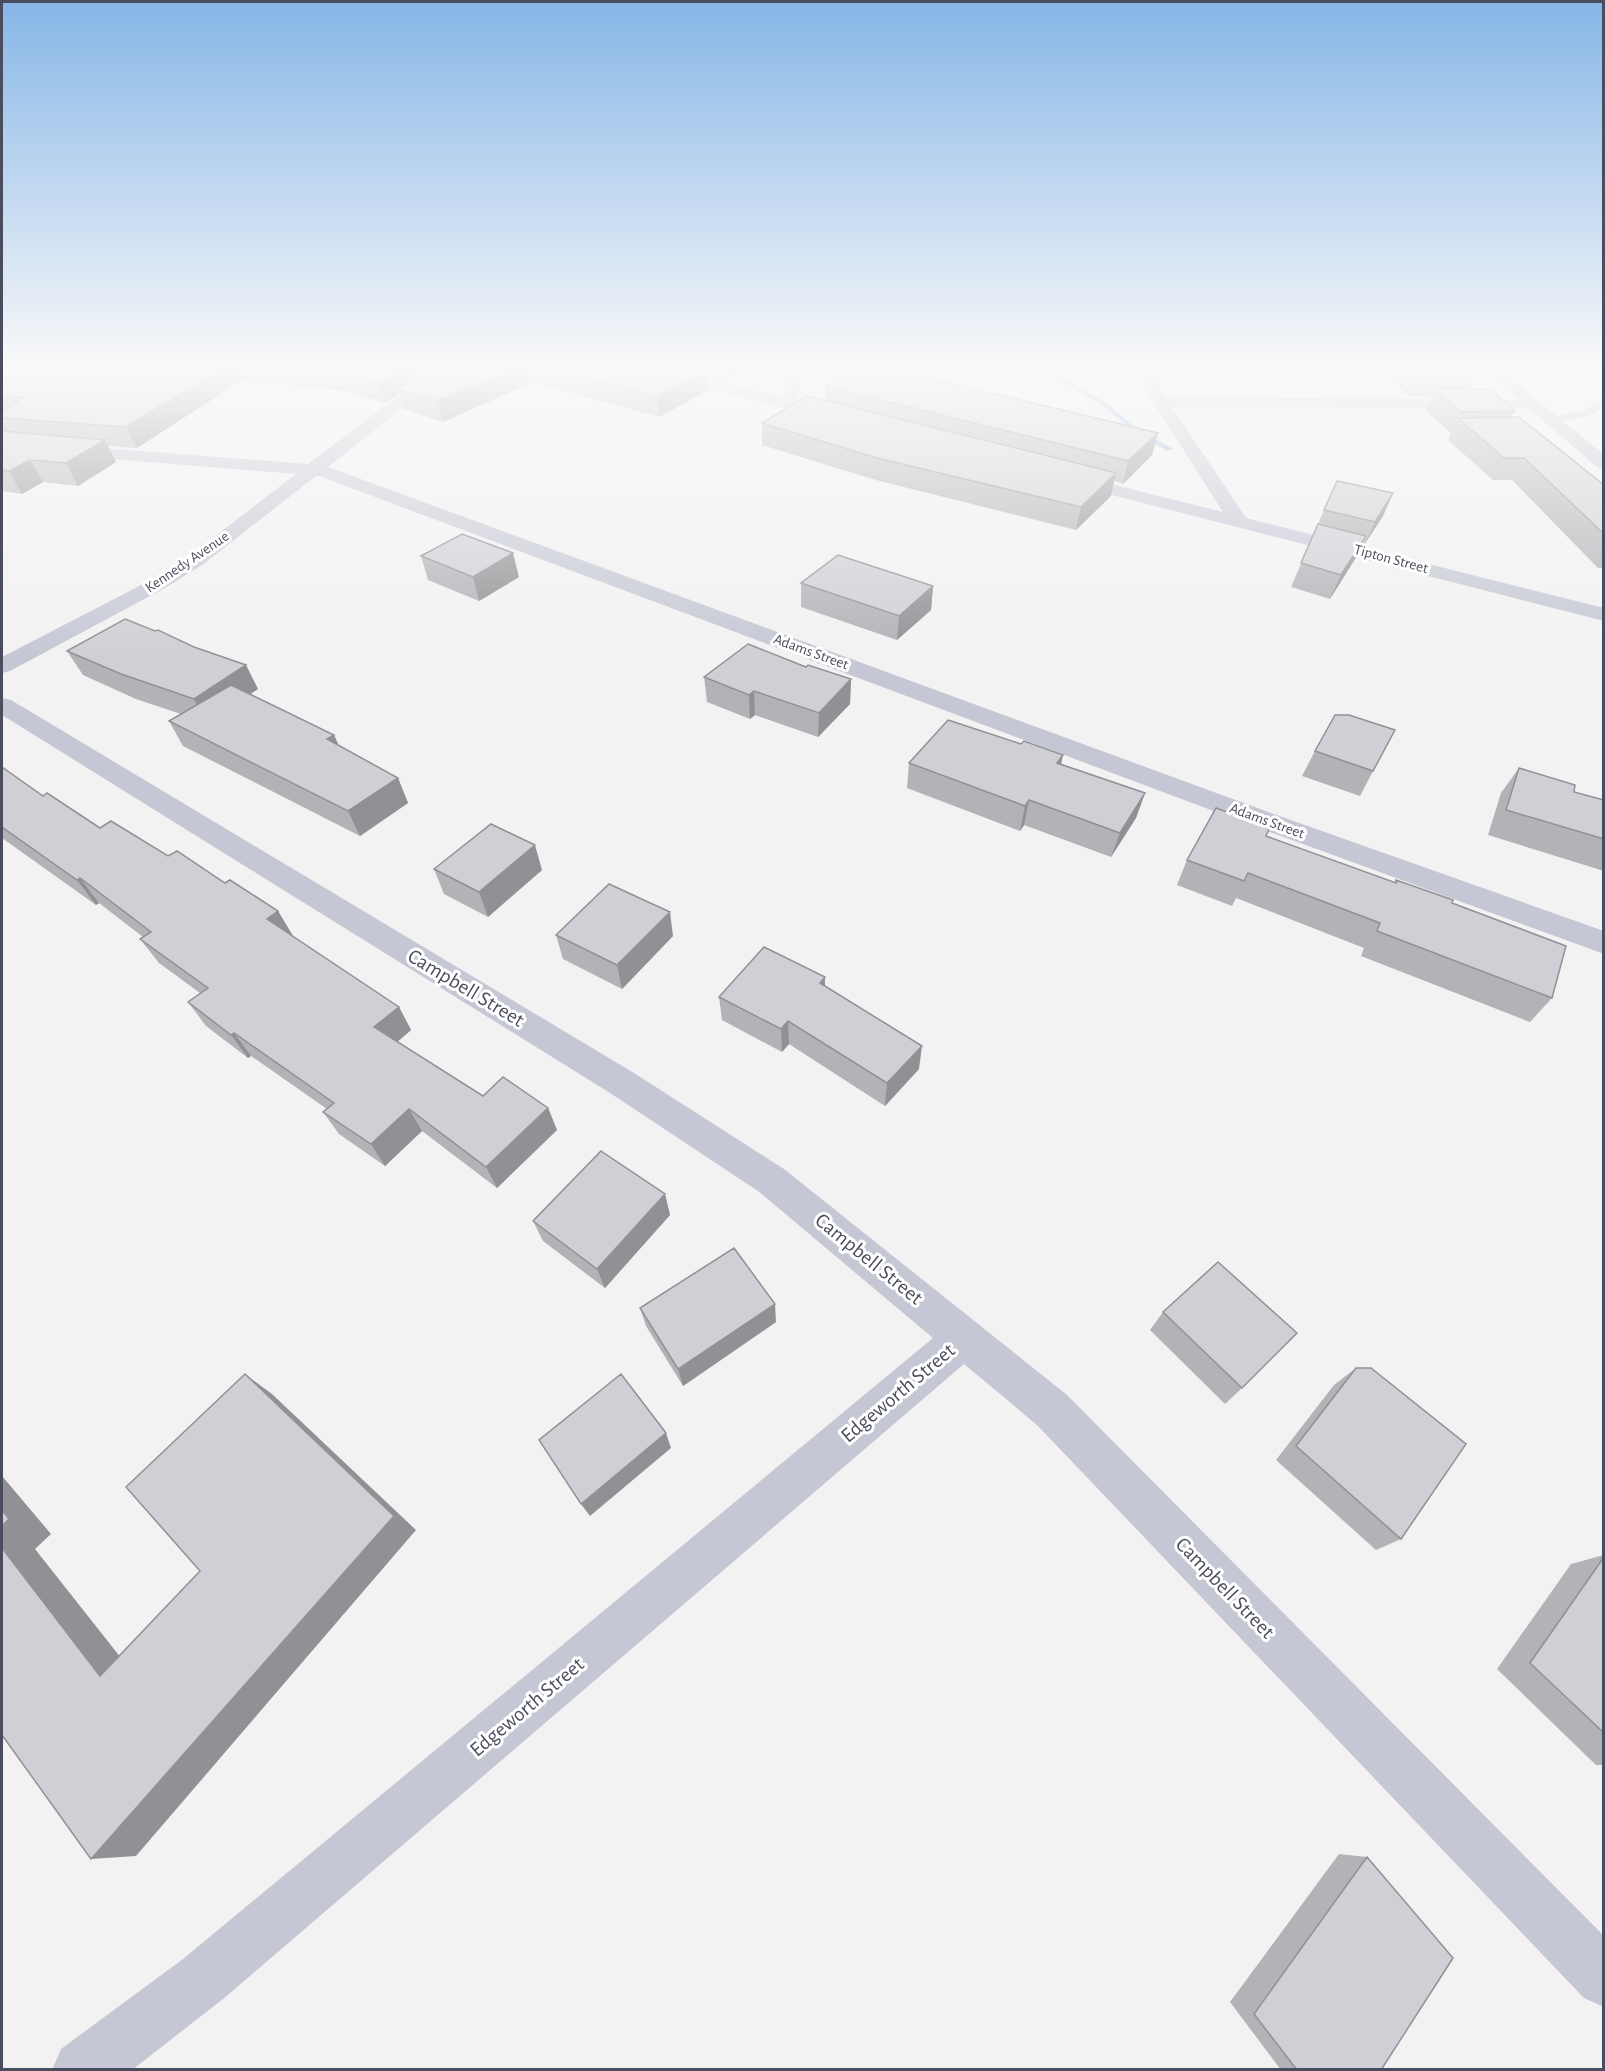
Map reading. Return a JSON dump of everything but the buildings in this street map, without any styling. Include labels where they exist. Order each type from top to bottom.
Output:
[{"type":"street","name":"Adams Street","points":[[259,466],[313,470],[333,475],[1272,823],[1604,942]]},
{"type":"street","name":"Kennedy Avenue","points":[[2,666],[156,585],[195,561],[319,466]]},
{"type":"street","points":[[1202,466],[1237,519]]},
{"type":"street","name":"Tipton Street","points":[[1048,473],[1237,519],[1604,615]]},
{"type":"street","name":"Campbell Street","points":[[2,705],[622,1083],[771,1180],[1052,1410],[1604,1978]]},
{"type":"street","name":"Edgeworth Street","points":[[82,2070],[203,1979],[965,1337]]}]
